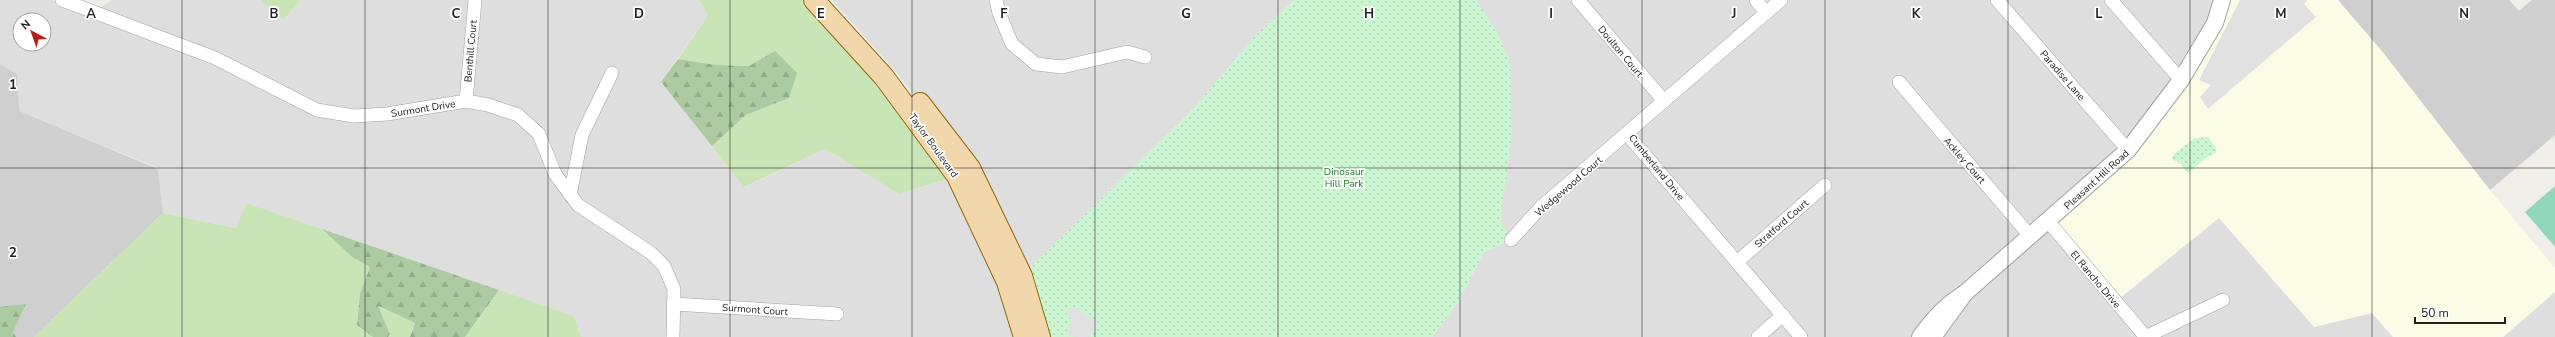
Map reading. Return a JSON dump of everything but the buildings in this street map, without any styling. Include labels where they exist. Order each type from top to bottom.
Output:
[{"type":"main road","name":"Taylor Boulevard","points":[[814,0],[884,77],[957,176],[1007,282],[1024,337]]},
{"type":"main road","name":"Taylor Boulevard","points":[[832,0],[897,73],[970,168],[1022,276],[1040,337]]},
{"type":"street","name":"Surmont Drive","points":[[62,0],[221,61],[317,110],[354,116],[387,114],[466,101],[488,105],[518,115],[539,134],[555,174],[578,205],[651,253],[660,262],[674,289],[673,337]]},
{"type":"street","name":"Benthill Court","points":[[466,101],[475,0]]},
{"type":"street","points":[[996,0],[999,13],[1012,44],[1036,64],[1062,68],[1127,52],[1145,57]]},
{"type":"street","name":"Doulton Court","points":[[1578,0],[1664,101]]},
{"type":"street","points":[[1756,0],[1766,12]]},
{"type":"street","name":"Cumberland Drive","points":[[1781,0],[1628,134],[1801,337]]},
{"type":"street","name":"Paradise Lane","points":[[1997,0],[2128,150]]},
{"type":"street","points":[[2111,0],[2181,80]]},
{"type":"street","name":"Pleasant Hill Road","points":[[1920,337],[1936,315],[1948,304],[1965,293],[2031,237],[2128,150],[2181,80],[2215,23],[2222,0]]},
{"type":"street","points":[[570,195],[582,135],[612,73]]},
{"type":"street","name":"Ackley Court","points":[[1899,82],[2031,237]]},
{"type":"street","name":"Wedgewood Court","points":[[1511,240],[1541,207],[1628,134]]},
{"type":"street","name":"Stratford Court","points":[[1737,262],[1825,185]]},
{"type":"street","name":"El Rancho Drive","points":[[2048,221],[2145,337]]},
{"type":"street","name":"Pleasant Hill Road","points":[[1933,337],[1965,293]]},
{"type":"street","points":[[2145,337],[2224,300]]},
{"type":"street","name":"Surmont Court","points":[[673,304],[838,314]]},
{"type":"street","points":[[1758,337],[1783,315]]},
{"type":"shaded area","points":[[0,0],[62,0],[94,12],[112,0],[261,0],[283,20],[301,0],[699,0],[708,15],[661,82],[745,187],[825,149],[899,194],[957,176],[1024,337],[581,337],[574,316],[247,203],[237,228],[163,213],[158,168],[18,111],[17,74],[0,64]]},
{"type":"shaded area","points":[[832,0],[1294,0],[1257,34],[1193,109],[1022,276],[970,168],[897,73]]},
{"type":"shaded area","points":[[1476,0],[2222,0],[2115,302],[2220,217],[2314,327],[2372,313],[2393,337],[1432,337],[1457,304],[1484,252],[1510,240],[1500,221],[1502,201],[1499,36]]},
{"type":"shaded area","points":[[2222,0],[2338,0],[2382,51],[2490,190],[2555,268],[2555,292],[2503,337],[2393,337],[2372,313],[2314,327],[2219,218],[2115,302],[2051,220],[2128,150]]},
{"type":"shaded area","points":[[2240,0],[2305,0],[2307,1],[2304,4],[2316,17],[2208,109],[2200,97],[2211,85],[2199,80]]},
{"type":"shaded area","points":[[2338,0],[2509,0],[2519,11],[2532,0],[2555,0],[2555,135],[2490,190],[2382,51]]},
{"type":"shaded area","points":[[0,64],[17,74],[19,111],[158,169],[163,213],[34,337],[0,337]]},
{"type":"shaded area","points":[[2555,292],[2555,337],[2503,337]]},
{"type":"shaded area","points":[[1073,306],[1098,322],[1089,337],[1074,337],[1065,332],[1073,320],[1065,315]]},
{"type":"green space","points":[[261,0],[301,0],[283,20]]},
{"type":"green space","points":[[699,0],[814,0],[957,176],[899,194],[825,149],[744,187],[712,146],[746,115],[789,98],[775,52],[750,66],[716,65],[678,59],[708,15]]},
{"type":"green space","name":"Dinosaur Hill Park","points":[[1294,0],[1476,0],[1499,36],[1510,62],[1512,133],[1500,221],[1511,240],[1484,252],[1457,304],[1432,337],[1040,337],[1022,276],[1193,109],[1257,34]]},
{"type":"green space","points":[[775,51],[797,73],[789,98],[746,115],[712,146],[661,82],[678,59],[716,65],[749,66]]},
{"type":"green space","points":[[2208,137],[2216,148],[2216,153],[2207,157],[2188,173],[2180,163],[2172,159],[2174,154],[2195,138]]},
{"type":"green space","points":[[2555,186],[2555,247],[2525,212]]},
{"type":"green space","points":[[247,203],[322,229],[352,257],[370,267],[360,293],[357,324],[373,337],[34,337],[163,213],[236,228]]},
{"type":"green space","points":[[322,229],[499,290],[465,337],[410,337],[415,323],[378,306],[390,334],[388,337],[373,337],[357,325],[360,293],[370,267],[352,257]]},
{"type":"green space","points":[[499,290],[574,316],[581,337],[465,337]]},
{"type":"green space","points":[[26,304],[13,332],[16,337],[0,337],[0,307]]},
{"type":"green space","points":[[377,306],[415,323],[410,337],[388,337],[390,334]]}]
